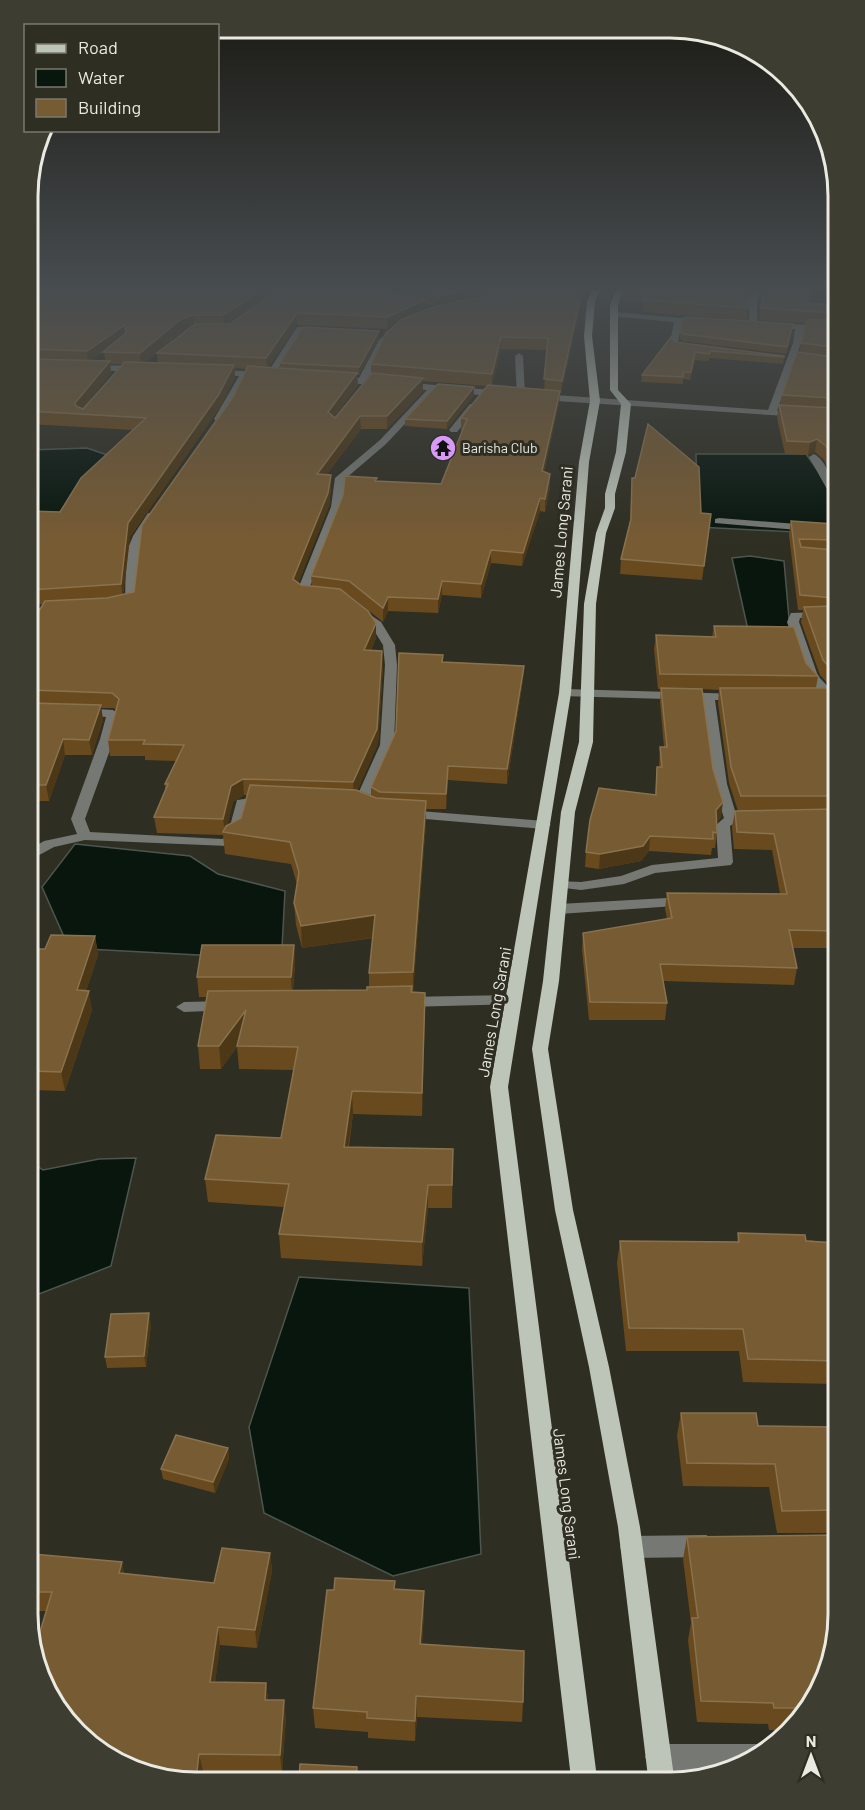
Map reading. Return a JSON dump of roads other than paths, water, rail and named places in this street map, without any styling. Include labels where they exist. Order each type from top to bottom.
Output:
[{"type":"main road","name":"James Long Sarani","points":[[583,1772],[498,1087],[566,693],[584,462],[595,401],[592,374]]},
{"type":"main road","points":[[614,374],[614,390],[626,404],[621,452],[610,494],[610,508],[601,533],[590,604],[586,742],[568,812],[559,909],[540,1049],[564,1210],[599,1366],[631,1547],[660,1767]]},
{"type":"main road","points":[[569,645],[590,646]]},
{"type":"street","points":[[213,428],[244,374]]},
{"type":"street","points":[[263,374],[281,375]]},
{"type":"street","points":[[360,392],[368,374]]},
{"type":"street","points":[[520,374],[521,396]]},
{"type":"street","points":[[771,414],[786,374]]},
{"type":"street","points":[[328,378],[521,396],[813,416]]},
{"type":"street","points":[[323,597],[302,594],[321,538],[336,507],[340,478],[383,442],[434,387]]},
{"type":"street","points":[[473,391],[450,427],[484,392]]},
{"type":"street","points":[[814,457],[828,482]]},
{"type":"street","points":[[106,607],[130,603],[133,586],[131,558],[137,538],[160,501]]},
{"type":"street","points":[[719,521],[822,529]]},
{"type":"street","points":[[352,605],[375,622],[389,645],[391,665],[387,745],[360,806]]},
{"type":"street","points":[[38,611],[56,608]]},
{"type":"street","points":[[828,616],[795,615],[793,622],[812,677],[828,692]]},
{"type":"street","points":[[566,693],[755,697]]},
{"type":"street","points":[[708,697],[720,784],[731,819]]},
{"type":"street","points":[[811,697],[828,698]]},
{"type":"street","points":[[63,712],[113,714],[107,739],[78,819],[85,836]]},
{"type":"street","points":[[38,851],[49,844],[85,836],[223,843],[234,839],[242,803],[249,800],[278,801]]},
{"type":"street","points":[[388,813],[544,825]]},
{"type":"street","points":[[561,884],[581,886],[624,880],[652,869],[695,867],[726,862],[723,825],[731,819],[771,817]]},
{"type":"street","points":[[559,909],[705,901]]},
{"type":"street","points":[[384,1003],[514,1000]]},
{"type":"street","points":[[184,1007],[243,1006]]},
{"type":"street","points":[[631,1547],[723,1546]]},
{"type":"street","points":[[660,1767],[728,1761]]},
{"type":"water","points":[[87,448],[113,457],[81,504],[38,522],[38,450]]},
{"type":"water","points":[[696,454],[806,454],[828,485],[828,534],[698,527]]},
{"type":"water","points":[[750,556],[784,561],[790,630],[748,630],[732,558]]},
{"type":"water","points":[[75,844],[190,856],[218,874],[285,891],[282,948],[198,955],[69,948],[42,887]]},
{"type":"water","points":[[136,1158],[111,1266],[37,1293],[37,1166],[43,1170],[99,1159]]},
{"type":"water","points":[[299,1277],[469,1288],[481,1554],[393,1576],[264,1513],[249,1427]]},
{"type":"place","name":"Barisha Club","points":[[443,448]]}]
